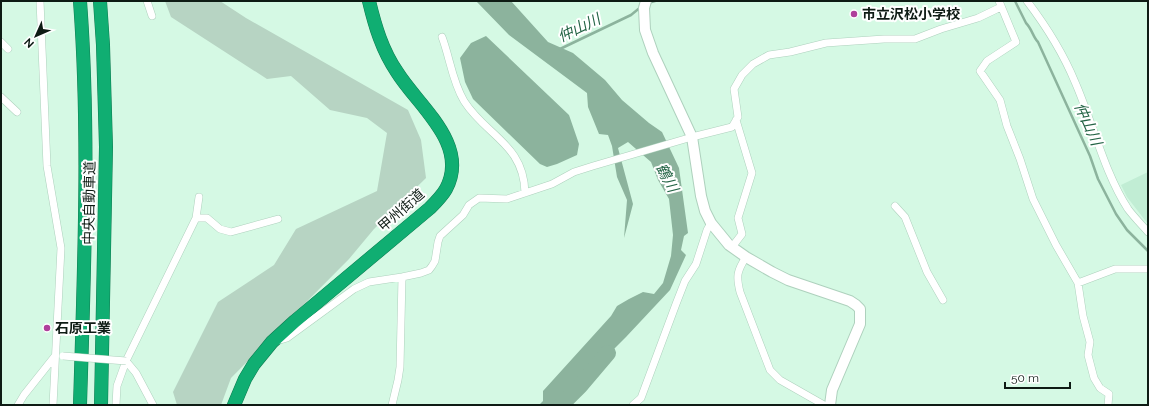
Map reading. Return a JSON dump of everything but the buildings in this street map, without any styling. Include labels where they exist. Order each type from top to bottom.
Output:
[{"type":"highway","name":"中央自動車道","points":[[80,1],[84,52],[86,144],[80,405]]},
{"type":"highway","name":"中央自動車道","points":[[100,1],[104,46],[106,147],[101,405]]},
{"type":"highway","name":"甲州街道","points":[[234,405],[245,378],[254,364],[272,342],[430,208],[445,190],[449,182],[451,154],[448,142],[434,120],[406,87],[396,71],[376,28],[370,1]]},
{"type":"street","points":[[40,1],[47,166],[61,248],[53,405]]},
{"type":"street","points":[[146,1],[152,16]]},
{"type":"street","points":[[646,1],[644,8],[644,23],[648,40],[692,137],[701,196],[711,223],[723,240],[746,257],[788,280],[850,302],[860,309],[860,324],[832,390],[830,405]]},
{"type":"street","points":[[1027,1],[1063,56],[1076,82],[1118,192],[1129,210],[1148,232]]},
{"type":"street","points":[[272,342],[287,338],[362,284],[402,277],[429,270],[435,261],[440,236],[463,215],[474,200],[479,198],[507,199],[552,184],[574,172],[692,137],[732,127],[738,117],[734,89],[747,69],[769,55],[790,52],[826,43],[884,38],[915,39],[941,29],[978,18],[1000,4],[1016,42],[987,61],[980,71],[1000,100],[1007,126],[1033,199],[1056,245],[1078,283],[1083,316],[1090,342],[1088,355],[1094,378],[1100,388],[1109,394],[1108,405]]},
{"type":"street","points":[[442,37],[448,53],[451,71],[460,94],[481,122],[514,154],[525,180],[525,193]]},
{"type":"street","points":[[1,42],[8,50]]},
{"type":"street","points":[[1,97],[17,112]]},
{"type":"street","points":[[732,248],[742,234],[738,218],[752,173],[736,120]]},
{"type":"street","points":[[116,405],[117,386],[126,361],[196,218],[199,197]]},
{"type":"street","points":[[895,206],[905,216],[927,272],[943,300]]},
{"type":"street","points":[[196,218],[207,218],[220,229],[230,232],[278,219]]},
{"type":"street","points":[[633,405],[641,398],[685,281],[696,264],[703,240],[711,223]]},
{"type":"street","points":[[746,257],[738,272],[737,279],[740,292],[770,370],[780,380],[824,405]]},
{"type":"street","points":[[1078,283],[1115,269],[1148,269]]},
{"type":"street","points":[[392,405],[400,367],[402,277]]},
{"type":"street","points":[[55,356],[126,361],[136,373],[153,405]]},
{"type":"street","points":[[18,405],[24,395],[55,356]]},
{"type":"shaded area","points":[[165,1],[220,1],[246,18],[408,110],[421,140],[426,178],[374,229],[349,259],[231,378],[221,405],[177,405],[173,392],[218,302],[274,265],[296,229],[377,191],[387,133],[367,118],[330,110],[291,76],[267,79],[171,17]]},
{"type":"shaded area","points":[[1148,172],[1148,224],[1127,197],[1121,185]]},
{"type":"water","points":[[476,1],[511,1],[548,42],[573,53],[605,80],[622,100],[662,132],[679,168],[688,233],[684,236],[681,250],[686,255],[670,290],[560,405],[539,405],[543,401],[543,391],[611,316],[617,306],[643,292],[654,294],[663,283],[671,256],[673,235],[669,199],[658,180],[651,162],[628,142],[618,148],[633,204],[624,238],[627,200],[617,177],[612,146],[608,135],[599,134],[588,107],[587,93],[509,35]]},
{"type":"water","points":[[486,36],[569,115],[579,144],[577,155],[547,167],[540,164],[473,99],[465,82],[460,58],[471,43]]},
{"type":"waterway","name":"仲山川","points":[[648,3],[655,1]]},
{"type":"waterway","name":"仲山川","points":[[1015,1],[1038,42],[1090,156],[1098,179],[1116,214],[1127,230],[1148,251]]},
{"type":"waterway","name":"仲山川","points":[[560,49],[631,15],[642,6]]},
{"type":"waterway","name":"鶴川","points":[[561,405],[580,386],[608,353]]},
{"type":"place","name":"市立沢松小学校","points":[[854,14]]},
{"type":"place","name":"石原工業","points":[[47,328]]}]
